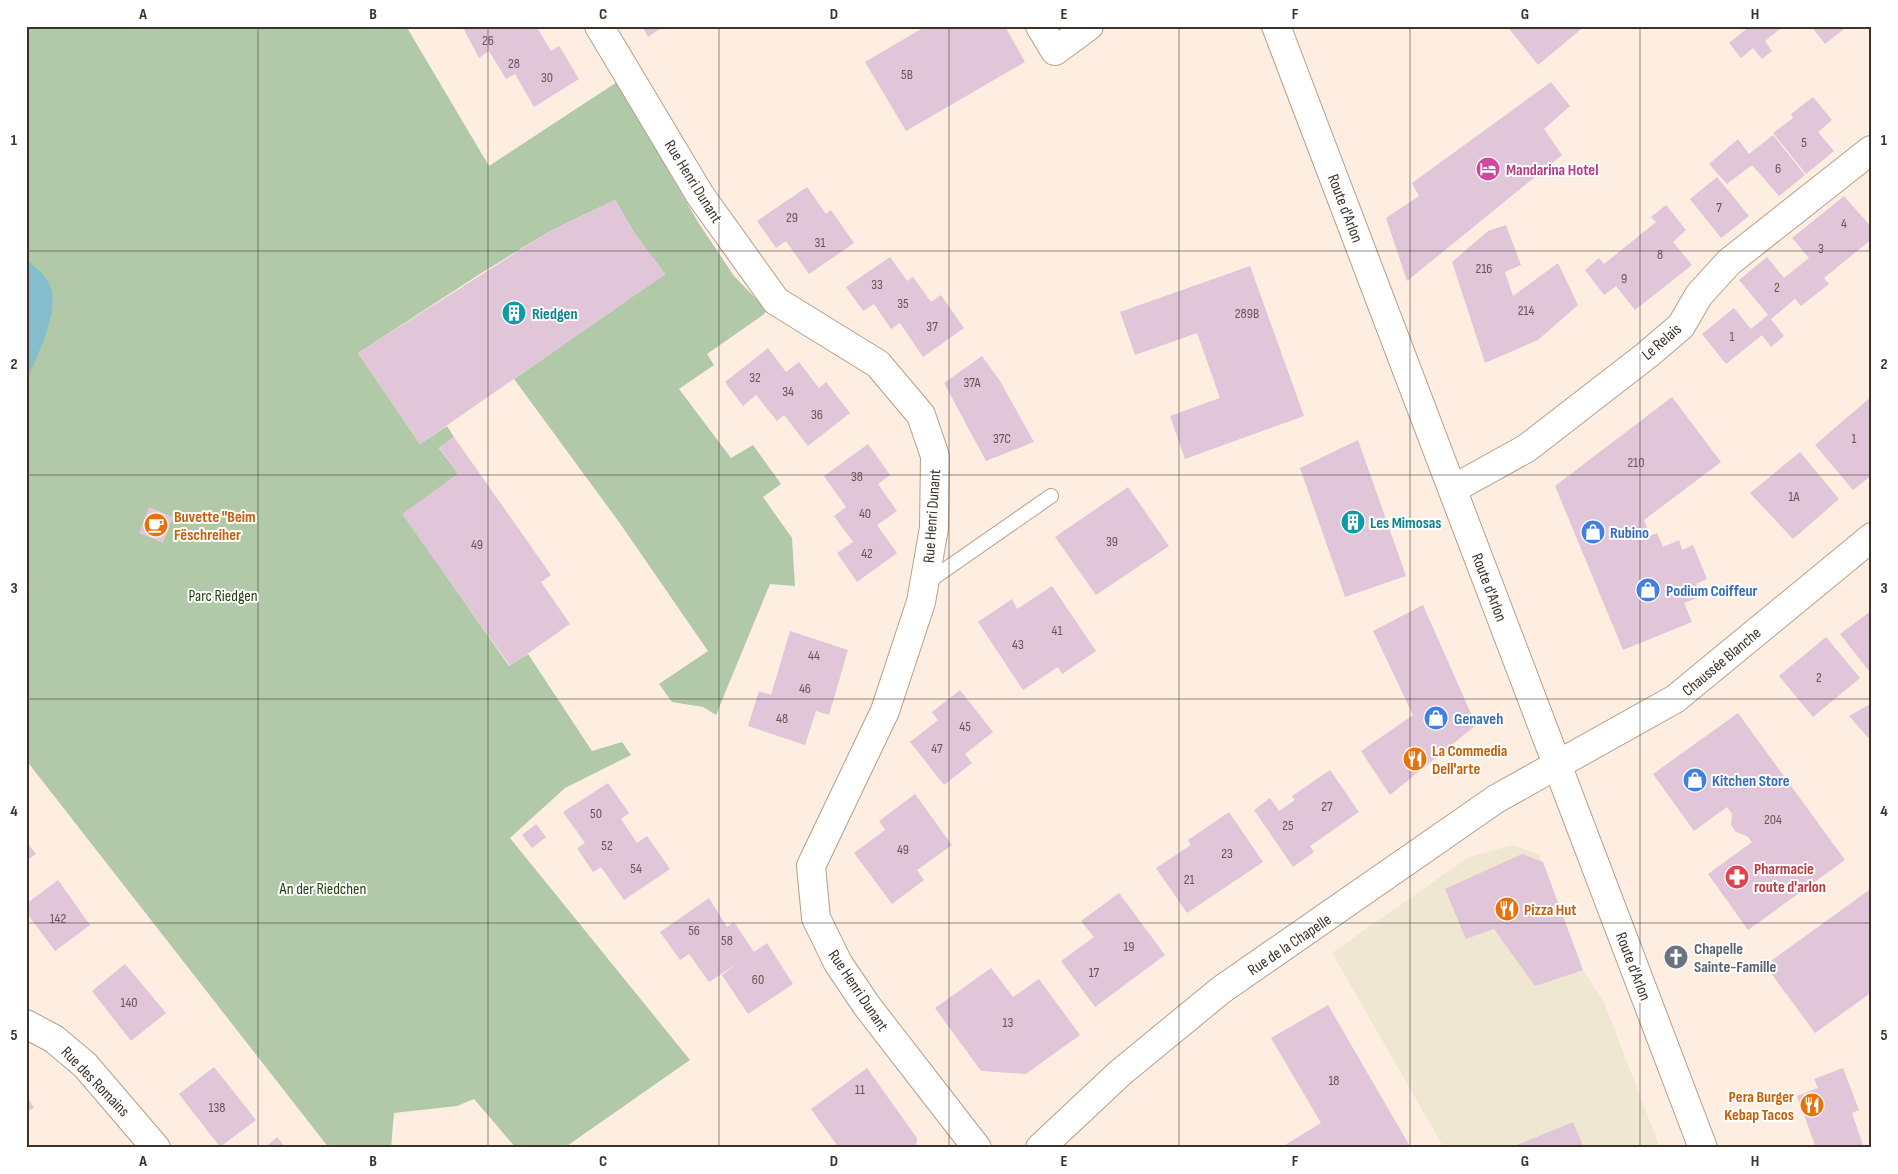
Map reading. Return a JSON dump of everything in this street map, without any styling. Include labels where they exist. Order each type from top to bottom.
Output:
[{"type":"main road","name":"Rue Henri Dunant","points":[[599,26],[700,196],[776,300],[878,364],[921,415],[935,456],[934,528],[926,583],[885,711],[811,866],[811,886],[816,918],[838,963],[867,1006],[976,1148]]},
{"type":"main road","points":[[1040,26],[1055,50],[1089,26]]},
{"type":"main road","name":"Route d'Arlon","points":[[1276,26],[1703,1148]]},
{"type":"main road","name":"Le Relais","points":[[1452,489],[1527,448],[1647,355],[1681,326],[1699,295],[1729,262],[1871,150]]},
{"type":"main road","name":"Chaussée Blanche","points":[[1558,766],[1675,699],[1872,537]]},
{"type":"main road","name":"Rue de la Chapelle","points":[[1040,1148],[1120,1073],[1221,990],[1496,799],[1558,766]]},
{"type":"main road","name":"Rue des Romains","points":[[26,1024],[54,1039],[85,1065],[156,1148]]},
{"type":"lane","points":[[926,583],[1051,496]]},
{"type":"shaded area","points":[[1512,845],[1539,854],[1583,970],[1604,1002],[1660,1148],[1444,1148],[1332,953],[1467,858]]},
{"type":"green space","name":"Parc Riedgen","points":[[26,26],[406,26],[489,166],[617,82],[698,222],[734,276],[767,310],[763,315],[707,354],[714,365],[679,389],[731,458],[753,445],[781,484],[763,497],[792,538],[795,586],[770,584],[716,715],[703,707],[672,702],[659,684],[708,651],[619,522],[514,379],[665,274],[635,234],[615,200],[550,231],[358,353],[420,444],[447,426],[454,437],[439,448],[458,474],[403,514],[509,666],[528,654],[592,751],[622,742],[631,755],[565,788],[510,838],[690,1060],[564,1148],[516,1148],[474,1099],[457,1106],[394,1113],[391,1148],[329,1148],[26,760]]},
{"type":"water","points":[[26,259],[45,277],[50,285],[53,296],[50,321],[46,334],[26,382]]},
{"type":"building","points":[[462,26],[523,26],[525,28],[536,26],[551,51],[559,46],[579,79],[534,107],[515,74],[506,79],[489,51],[479,58]]},
{"type":"building","points":[[642,26],[664,26],[648,37]]},
{"type":"building","points":[[926,26],[1005,26],[1025,62],[906,131],[865,62]]},
{"type":"building","points":[[1507,26],[1585,26],[1538,65]]},
{"type":"building","points":[[1750,26],[1778,26],[1780,29],[1765,41],[1772,51],[1762,59],[1753,48],[1741,58],[1729,43]]},
{"type":"building","points":[[1811,26],[1848,26],[1825,44]]},
{"type":"building","name":"Mandarina Hotel","points":[[1551,82],[1570,106],[1544,129],[1562,155],[1407,281],[1386,218],[1419,196],[1412,183]]},
{"type":"building","points":[[1813,97],[1832,120],[1818,132],[1834,151],[1806,174],[1773,133],[1793,118],[1791,114]]},
{"type":"building","points":[[1773,135],[1805,175],[1779,196],[1752,165],[1727,184],[1709,164],[1738,139],[1749,154]]},
{"type":"building","points":[[1717,177],[1749,216],[1721,238],[1690,199]]},
{"type":"building","points":[[807,187],[826,214],[831,210],[854,243],[809,274],[786,241],[776,248],[757,221]]},
{"type":"building","points":[[1844,196],[1872,228],[1872,239],[1824,278],[1829,284],[1801,306],[1795,299],[1771,319],[1784,336],[1771,347],[1762,335],[1726,364],[1702,334],[1734,308],[1751,329],[1768,315],[1739,280],[1767,257],[1784,278],[1809,258],[1792,238]]},
{"type":"building","name":"Riedgen","points":[[615,200],[635,234],[665,274],[420,444],[358,353],[550,231]]},
{"type":"building","points":[[1666,205],[1686,230],[1673,242],[1692,265],[1635,310],[1616,286],[1604,295],[1585,270],[1599,258],[1604,264],[1656,222],[1651,217]]},
{"type":"building","points":[[1506,225],[1521,265],[1505,272],[1513,296],[1558,263],[1578,305],[1538,340],[1485,363],[1452,262],[1488,231]]},
{"type":"building","points":[[890,257],[907,281],[913,277],[931,302],[941,295],[964,328],[923,357],[900,323],[891,329],[874,304],[863,311],[846,287]]},
{"type":"building","points":[[1250,266],[1304,416],[1185,459],[1170,416],[1220,398],[1197,333],[1135,355],[1120,312]]},
{"type":"building","points":[[768,348],[786,372],[799,362],[819,388],[826,382],[850,413],[808,446],[784,415],[777,421],[756,395],[743,406],[725,382]]},
{"type":"building","points":[[982,356],[1000,381],[1034,442],[986,461],[944,383]]},
{"type":"building","points":[[1872,396],[1872,475],[1853,490],[1815,445]]},
{"type":"building","points":[[1672,397],[1721,462],[1644,520],[1650,536],[1657,533],[1663,547],[1679,540],[1682,550],[1693,545],[1707,579],[1696,584],[1702,596],[1684,603],[1692,622],[1623,650],[1555,486]]},
{"type":"building","points":[[454,437],[551,575],[541,582],[570,624],[510,666],[402,514],[458,474],[439,447]]},
{"type":"building","name":"Les Mimosas","points":[[1358,440],[1406,576],[1345,597],[1300,468]]},
{"type":"building","points":[[868,444],[890,475],[878,484],[897,511],[877,525],[897,553],[857,582],[837,553],[853,542],[834,516],[846,507],[824,476]]},
{"type":"building","points":[[1800,452],[1839,499],[1793,539],[1750,493]]},
{"type":"building","points":[[1128,487],[1169,546],[1096,595],[1055,537]]},
{"type":"building","name":"Buvette \"Beim Fëschreiher","points":[[149,507],[173,517],[163,543],[139,533]]},
{"type":"building","points":[[1052,586],[1096,651],[1062,674],[1058,667],[1023,690],[978,622],[1012,599],[1017,609]]},
{"type":"building","points":[[1423,605],[1476,725],[1390,795],[1361,751],[1413,715],[1373,631]]},
{"type":"building","points":[[1872,610],[1872,675],[1840,634]]},
{"type":"building","points":[[790,631],[848,650],[829,715],[816,711],[805,745],[748,726],[759,691],[771,695]]},
{"type":"building","points":[[1826,637],[1860,678],[1813,717],[1779,676]]},
{"type":"building","points":[[960,690],[993,732],[965,754],[972,763],[944,785],[910,742],[938,720],[932,712]]},
{"type":"building","points":[[1872,703],[1872,742],[1849,716]]},
{"type":"building","points":[[1738,713],[1845,860],[1748,930],[1708,874],[1752,842],[1747,836],[1736,832],[1731,825],[1732,814],[1727,807],[1694,831],[1653,774]]},
{"type":"building","points":[[1330,770],[1359,812],[1310,846],[1314,852],[1293,867],[1254,810],[1270,798],[1279,811],[1295,800],[1292,796]]},
{"type":"building","points":[[608,783],[629,813],[621,819],[637,843],[647,836],[670,869],[624,900],[601,867],[593,872],[577,848],[585,843],[563,812]]},
{"type":"building","points":[[915,794],[952,845],[917,870],[924,880],[892,904],[854,853],[885,830],[879,821]]},
{"type":"building","points":[[1229,812],[1263,862],[1187,913],[1156,868],[1191,845],[1188,840]]},
{"type":"building","points":[[536,824],[546,837],[532,848],[522,835]]},
{"type":"building","points":[[26,841],[36,854],[26,861]]},
{"type":"building","name":"Pizza Hut","points":[[1522,854],[1543,862],[1583,970],[1535,986],[1494,929],[1466,939],[1445,889]]},
{"type":"building","points":[[58,880],[90,925],[55,951],[26,912],[26,904]]},
{"type":"building","points":[[1872,888],[1872,992],[1815,1033],[1765,965]]},
{"type":"building","points":[[1119,893],[1165,955],[1095,1007],[1061,961],[1094,937],[1081,921]]},
{"type":"building","points":[[709,898],[727,927],[734,922],[754,952],[767,943],[793,984],[748,1014],[722,975],[738,963],[709,982],[689,954],[680,960],[660,932]]},
{"type":"building","points":[[125,964],[166,1013],[131,1041],[92,991]]},
{"type":"building","points":[[991,968],[1013,997],[1039,979],[1080,1035],[1026,1074],[981,1071],[935,1008]]},
{"type":"building","points":[[1328,1005],[1411,1148],[1280,1148],[1321,1123],[1271,1038]]},
{"type":"building","points":[[214,1067],[256,1120],[220,1147],[179,1094]]},
{"type":"building","points":[[867,1068],[917,1138],[916,1148],[839,1148],[811,1109]]},
{"type":"building","points":[[1843,1068],[1859,1110],[1852,1113],[1864,1148],[1816,1148],[1797,1096],[1818,1088],[1814,1079]]},
{"type":"building","points":[[26,1094],[34,1108],[26,1112]]},
{"type":"building","points":[[1573,1122],[1584,1148],[1518,1148],[1517,1145]]},
{"type":"building","points":[[277,1137],[286,1148],[265,1148]]},
{"type":"place","name":"Mandarina Hotel","points":[[1488,169]]},
{"type":"place","name":"Riedgen","points":[[514,313]]},
{"type":"place","name":"Les Mimosas","points":[[1353,522]]},
{"type":"place","name":"Buvette \"Beim Fëschreiher","points":[[156,525]]},
{"type":"place","name":"Rubino","points":[[1593,532]]},
{"type":"place","name":"Podium Coiffeur","points":[[1648,590]]},
{"type":"place","name":"Genaveh","points":[[1436,718]]},
{"type":"place","name":"La Commedia Dell'arte","points":[[1415,759]]},
{"type":"place","name":"Kitchen Store","points":[[1695,780]]},
{"type":"place","name":"Pharmacie route d'arlon","points":[[1737,877]]},
{"type":"place","name":"Pizza Hut","points":[[1507,909]]},
{"type":"place","name":"Chapelle Sainte-Famille","points":[[1676,957]]},
{"type":"place","name":"Pera Burger Kebap Tacos","points":[[1812,1105]]},
{"type":"park label","name":"An der Riedchen","points":[[323,888]]}]
